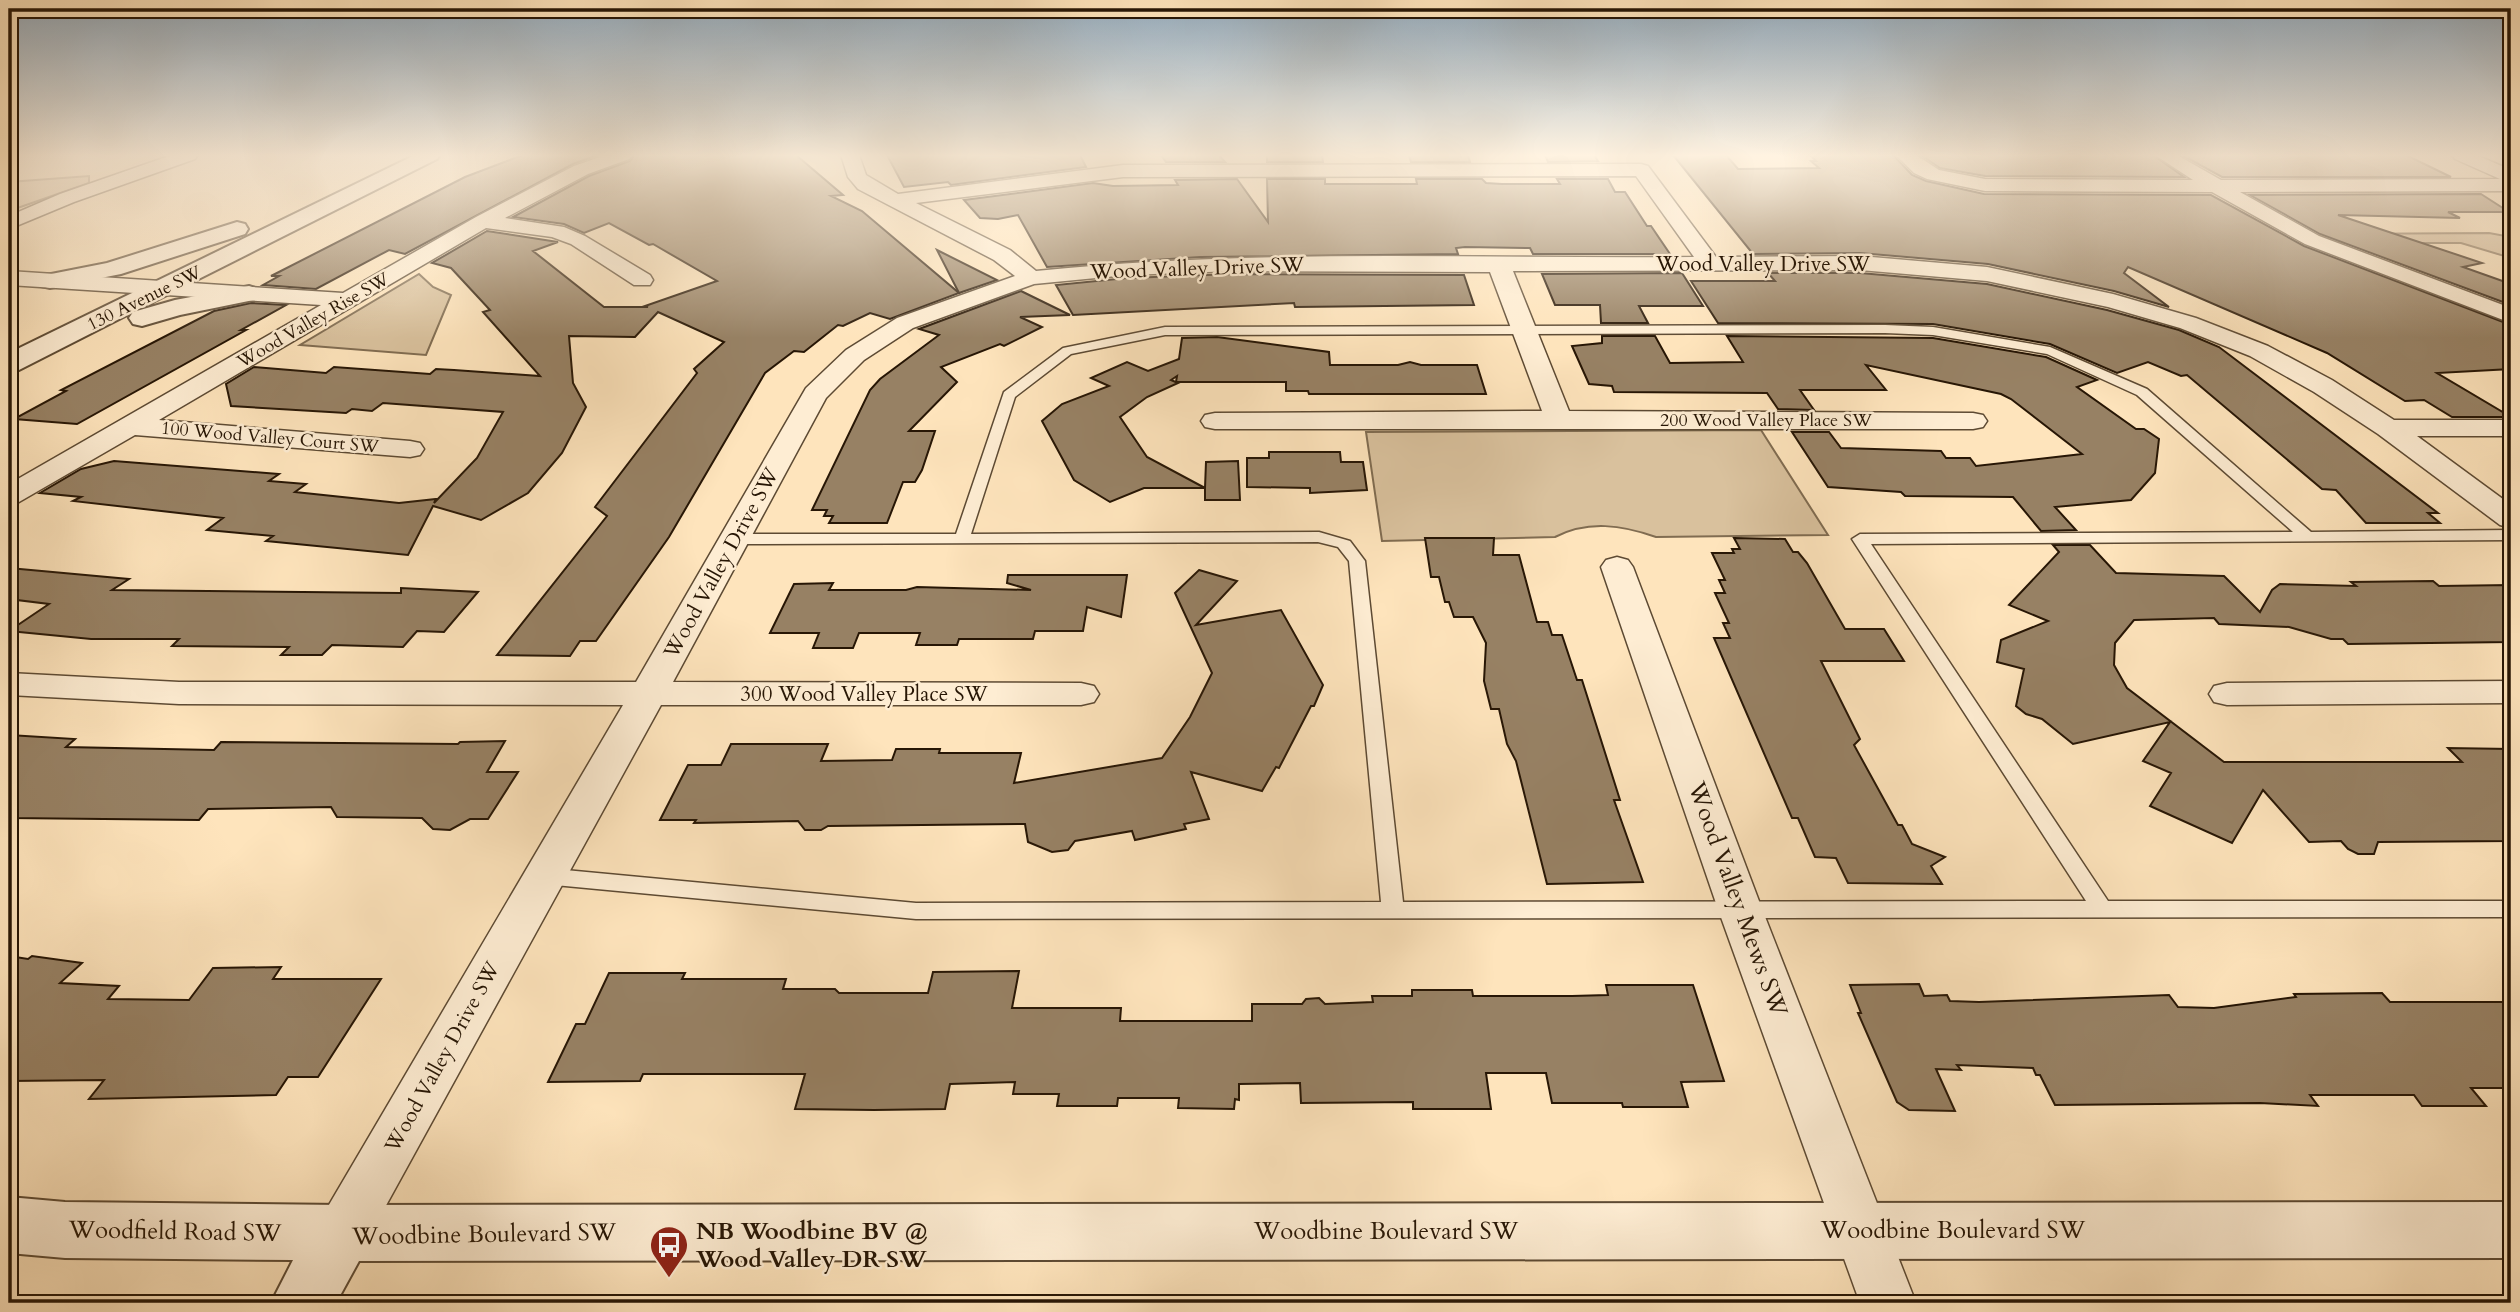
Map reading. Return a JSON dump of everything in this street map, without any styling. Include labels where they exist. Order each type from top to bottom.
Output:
[{"type":"street","name":"130 Avenue SW","points":[[9,366],[265,216]]},
{"type":"street","name":"130 Avenue SW","points":[[9,339],[142,287],[296,216]]},
{"type":"street","name":"Wood Valley Rise SW","points":[[9,496],[493,216]]},
{"type":"street","points":[[927,216],[1002,255],[1031,278]]},
{"type":"street","points":[[1676,216],[1709,263]]},
{"type":"street","points":[[2270,216],[2312,240],[2511,316]]},
{"type":"street","points":[[484,221],[557,232],[578,240],[642,279]]},
{"type":"street","points":[[50,281],[143,260],[245,226]]},
{"type":"street","name":"Wood Valley Drive SW","points":[[342,1233],[736,539],[815,394],[855,355],[905,323],[1031,278],[1179,265],[1892,264],[1987,274],[2076,291],[2175,319],[2259,351],[2323,386],[2388,428],[2511,519]]},
{"type":"street","points":[[1499,265],[1559,419]]},
{"type":"street","points":[[9,278],[347,300]]},
{"type":"street","points":[[9,366],[175,307],[249,294]]},
{"type":"street","name":"200 Wood Valley Place SW","points":[[1215,421],[1973,421]]},
{"type":"street","name":"100 Wood Valley Court SW","points":[[130,426],[410,449]]},
{"type":"street","points":[[2388,428],[2511,428]]},
{"type":"street","name":"Wood Valley Mews SW","points":[[1617,567],[1740,909],[1888,1303]]},
{"type":"street","points":[[9,684],[179,693],[647,694]]},
{"type":"street","points":[[2227,694],[2511,692]]},
{"type":"street","name":"300 Wood Valley Place SW","points":[[647,694],[1081,694]]},
{"type":"street","name":"Woodfield Road SW","points":[[9,1225],[65,1230],[342,1233]]},
{"type":"street","name":"Woodbine Boulevard SW","points":[[302,1303],[342,1233],[2511,1230]]},
{"type":"lane","points":[[962,537],[1009,394],[1067,351],[1165,331],[1525,330],[1933,331],[2050,351],[2142,392],[2308,537]]},
{"type":"lane","points":[[2102,909],[1860,539],[2511,535]]},
{"type":"lane","points":[[736,539],[1319,537],[1344,544],[1357,561],[1393,909]]},
{"type":"lane","points":[[544,876],[916,911],[2511,909]]},
{"type":"shaded area","points":[[2489,233],[2511,237],[2511,258],[2461,243],[2342,243],[2324,234]]},
{"type":"shaded area","points":[[419,274],[433,287],[451,295],[426,355],[300,345]]},
{"type":"shaded area","points":[[1761,430],[1828,535],[1656,537],[1618,527],[1592,526],[1555,537],[1382,541],[1366,432]]},
{"type":"building","points":[[388,216],[476,216],[405,254],[389,250],[316,289],[263,285],[279,276],[271,276]]},
{"type":"building","points":[[868,216],[959,293],[890,319],[870,313],[843,326],[838,325],[804,352],[794,351],[765,373],[669,537],[596,641],[580,641],[570,656],[497,655],[607,516],[595,507],[697,373],[694,369],[724,342],[658,312],[635,337],[569,336],[573,383],[586,407],[562,453],[528,493],[481,520],[433,506],[408,555],[266,541],[273,536],[207,530],[223,518],[73,501],[81,497],[40,493],[81,469],[114,461],[279,474],[269,481],[306,484],[295,492],[399,503],[436,499],[434,503],[477,458],[503,412],[383,403],[372,411],[352,409],[346,413],[231,406],[226,384],[254,367],[326,373],[334,367],[430,374],[436,369],[540,376],[483,312],[490,310],[451,268],[432,263],[487,231],[558,242],[533,251],[604,307],[648,307],[645,306],[717,281],[653,244],[649,245],[609,223],[584,233],[564,224],[513,217]]},
{"type":"building","points":[[978,216],[1012,216],[998,219]]},
{"type":"building","points":[[1019,216],[1264,216],[1268,222],[1268,216],[1641,216],[1647,226],[1651,226],[1670,254],[1533,254],[1530,248],[1465,247],[1456,248],[1458,254],[1200,257],[1047,267]]},
{"type":"building","points":[[1722,216],[2250,216],[2304,246],[2511,325],[2511,369],[2437,373],[2511,417],[2452,417],[2424,400],[2405,401],[2327,353],[2128,267],[2124,273],[2169,307],[2114,291],[1988,264],[1860,253],[1753,254]]},
{"type":"building","points":[[2288,216],[2342,216],[2482,263],[2463,267],[2511,284],[2511,305],[2320,234]]},
{"type":"building","points":[[2388,216],[2456,216],[2460,218]]},
{"type":"building","points":[[937,250],[997,280],[959,293]]},
{"type":"building","points":[[1682,273],[1703,306],[1639,306],[1648,323],[1601,323],[1600,305],[1555,305],[1542,274]]},
{"type":"building","points":[[1768,273],[1860,273],[1987,284],[2107,310],[2179,330],[2219,347],[2438,513],[2428,513],[2440,523],[2366,523],[2336,490],[2322,489],[2187,375],[2181,376],[2148,362],[2117,373],[2050,344],[1933,324],[1718,323],[1691,281],[1775,281]]},
{"type":"building","points":[[1234,274],[1464,275],[1474,305],[1295,307],[1294,303],[1073,315],[1056,285],[1127,278]]},
{"type":"building","points":[[1021,291],[1070,315],[1020,317],[1042,327],[1004,346],[1000,344],[941,367],[957,382],[909,431],[935,431],[922,470],[915,482],[903,482],[887,523],[829,523],[833,516],[824,516],[827,510],[812,510],[870,390],[880,379],[939,335],[919,329]]},
{"type":"building","points":[[251,303],[286,305],[77,424],[14,419],[66,391],[61,390],[214,311]]},
{"type":"building","points":[[1602,336],[1655,336],[1670,363],[1743,362],[1727,336],[1933,338],[2046,357],[2097,380],[2077,387],[2136,429],[2144,429],[2159,439],[2155,473],[2131,500],[2055,507],[2076,530],[2041,531],[2013,497],[1905,496],[1901,492],[1828,487],[1792,432],[1829,432],[1841,448],[1941,451],[1946,458],[1970,458],[1976,466],[2082,454],[2001,394],[1866,365],[1886,390],[1800,390],[1814,410],[1778,409],[1767,393],[1614,392],[1612,386],[1589,384],[1572,346],[1602,343]]},
{"type":"building","points":[[1217,337],[1329,352],[1330,365],[1398,365],[1410,362],[1421,365],[1477,365],[1486,394],[1309,394],[1308,391],[1286,391],[1286,382],[1176,382],[1177,376],[1171,380],[1178,383],[1147,397],[1120,417],[1147,457],[1205,488],[1144,488],[1110,502],[1074,480],[1042,421],[1062,404],[1109,386],[1091,378],[1127,362],[1148,371],[1179,359],[1182,338]]},
{"type":"building","points":[[1269,452],[1340,452],[1341,462],[1363,462],[1367,490],[1310,493],[1310,488],[1247,487],[1247,458],[1269,458]]},
{"type":"building","points":[[1238,461],[1240,500],[1205,500],[1206,462]]},
{"type":"building","points":[[1425,538],[1494,538],[1493,555],[1519,555],[1537,622],[1548,622],[1552,635],[1562,635],[1577,680],[1582,680],[1620,800],[1614,800],[1643,882],[1547,884],[1516,761],[1507,744],[1499,709],[1491,709],[1484,681],[1486,643],[1473,617],[1454,617],[1449,602],[1445,602],[1439,577],[1431,577]]},
{"type":"building","points":[[1734,538],[1785,539],[1793,552],[1798,552],[1807,563],[1845,629],[1884,629],[1904,661],[1821,661],[1860,739],[1854,745],[1898,825],[1902,825],[1912,844],[1945,857],[1931,866],[1942,884],[1848,883],[1836,858],[1815,857],[1798,818],[1792,818],[1714,638],[1730,638],[1723,623],[1729,623],[1715,593],[1725,593],[1719,580],[1725,580],[1712,553],[1734,553],[1732,549],[1740,549]]},
{"type":"building","points":[[2053,545],[2090,545],[2116,573],[2224,576],[2260,612],[2272,590],[2280,584],[2356,586],[2351,582],[2433,581],[2439,586],[2511,585],[2511,642],[2348,644],[2343,639],[2331,639],[2289,627],[2219,624],[2214,618],[2134,620],[2115,643],[2114,665],[2127,688],[2224,762],[2462,762],[2448,748],[2511,749],[2511,841],[2378,842],[2374,854],[2358,854],[2348,849],[2341,841],[2309,842],[2263,790],[2232,843],[2150,806],[2171,773],[2143,761],[2170,722],[2073,744],[2042,719],[2026,714],[2016,706],[2024,669],[1997,662],[2001,640],[2048,621],[2009,605],[2059,552]]},
{"type":"building","points":[[9,568],[129,579],[112,590],[401,593],[401,588],[478,592],[444,632],[417,631],[403,647],[332,645],[322,655],[281,655],[289,647],[172,646],[179,639],[91,639],[9,631],[49,604],[9,599]]},
{"type":"building","points":[[1199,570],[1237,581],[1196,625],[1281,610],[1323,685],[1279,768],[1276,767],[1262,791],[1191,772],[1209,819],[1184,824],[1186,829],[1135,840],[1132,831],[1075,841],[1068,850],[1052,852],[1028,842],[1025,824],[828,826],[821,830],[805,830],[798,821],[694,823],[696,820],[660,820],[688,765],[721,765],[731,744],[828,744],[821,761],[892,760],[896,749],[940,749],[939,753],[1021,753],[1014,783],[1162,758],[1190,717],[1212,673],[1175,593]]},
{"type":"building","points":[[1008,575],[1127,575],[1121,617],[1087,607],[1083,631],[1035,631],[1033,639],[959,639],[957,645],[916,645],[920,633],[859,633],[853,648],[813,648],[819,633],[770,633],[794,584],[833,583],[829,590],[906,590],[917,587],[1031,590],[1007,583]]},
{"type":"building","points":[[9,735],[75,739],[66,747],[214,750],[221,742],[458,744],[505,741],[487,772],[518,772],[488,819],[470,819],[450,830],[433,829],[422,818],[337,817],[331,807],[208,809],[199,820],[9,818]]},
{"type":"building","points":[[9,956],[28,959],[32,956],[82,963],[60,983],[119,986],[108,999],[189,1000],[213,968],[281,967],[273,979],[381,979],[318,1077],[288,1077],[276,1095],[89,1099],[104,1080],[9,1081]]},
{"type":"building","points":[[1019,971],[1012,1008],[1121,1008],[1120,1021],[1252,1021],[1252,1004],[1302,1004],[1306,999],[1319,998],[1325,1004],[1373,1002],[1372,996],[1412,996],[1412,990],[1472,990],[1473,996],[1572,996],[1608,995],[1606,985],[1693,985],[1724,1081],[1681,1082],[1688,1107],[1552,1103],[1546,1073],[1486,1073],[1491,1109],[1413,1109],[1413,1102],[1301,1103],[1300,1083],[1239,1084],[1239,1100],[1235,1099],[1234,1109],[1178,1108],[1179,1098],[1118,1098],[1117,1106],[1057,1106],[1059,1094],[1013,1094],[1015,1082],[950,1084],[945,1109],[874,1110],[795,1109],[805,1074],[643,1074],[640,1081],[548,1082],[576,1024],[585,1024],[609,973],[685,973],[682,979],[786,979],[783,989],[835,989],[839,993],[928,993],[933,972]]},
{"type":"building","points":[[1919,984],[1924,996],[1947,995],[1950,1001],[1979,1002],[2169,995],[2178,1007],[2214,1008],[2296,997],[2294,994],[2382,993],[2390,1002],[2511,1002],[2511,1088],[2471,1088],[2486,1106],[2422,1106],[2414,1095],[2310,1095],[2318,1106],[2260,1103],[2055,1105],[2040,1075],[2036,1075],[2033,1068],[1957,1065],[1961,1070],[1936,1069],[1955,1111],[1909,1110],[1897,1102],[1858,1013],[1861,1013],[1850,985]]},
{"type":"place","name":"NB Woodbine BV @ Wood Valley DR SW","points":[[669,1279]]}]
